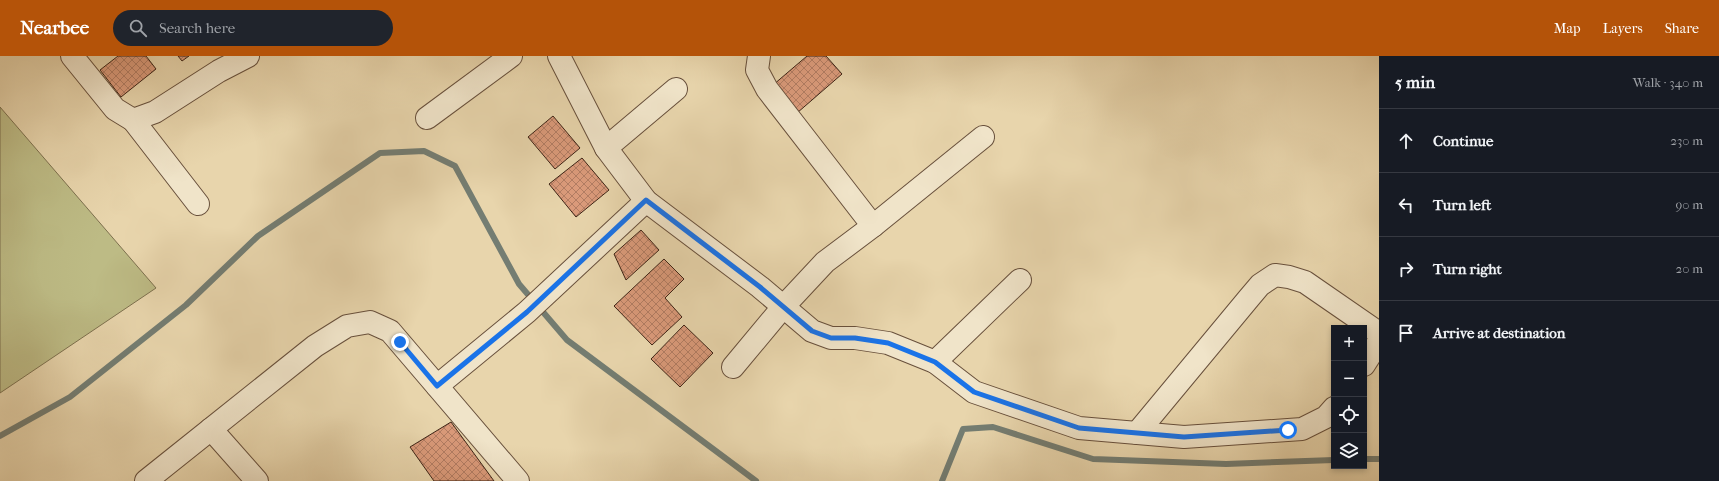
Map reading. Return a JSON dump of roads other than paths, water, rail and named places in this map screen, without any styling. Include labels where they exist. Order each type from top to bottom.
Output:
[{"type":"street","points":[[72,56],[115,109],[133,120],[198,204]]},
{"type":"street","points":[[133,120],[155,112],[219,71],[248,56]]},
{"type":"street","points":[[427,118],[511,56]]},
{"type":"street","points":[[559,56],[606,148],[646,200],[760,287],[812,331],[831,338],[855,338],[888,343],[935,362],[974,392],[1079,428],[1184,437],[1302,430],[1326,417],[1331,411]]},
{"type":"street","points":[[759,56],[757,70],[767,89],[874,226]]},
{"type":"street","points":[[606,148],[676,89]]},
{"type":"street","points":[[733,367],[783,307],[825,262],[874,226],[983,137]]},
{"type":"street","points":[[437,386],[527,312],[646,200]]},
{"type":"street","points":[[1136,433],[1260,285],[1275,276],[1289,276],[1305,282],[1379,333]]},
{"type":"street","points":[[935,362],[1020,280]]},
{"type":"street","points":[[146,481],[315,346],[347,326],[370,322],[390,331],[518,481]]},
{"type":"street","points":[[1366,361],[1379,341]]},
{"type":"street","points":[[211,428],[257,481]]},
{"type":"waterway","points":[[0,436],[70,397],[186,305],[258,236],[380,153],[424,151],[455,166],[519,284],[567,340],[756,481]]},
{"type":"waterway","points":[[942,481],[963,429],[993,427],[1093,459],[1226,464],[1331,460]]},
{"type":"waterway","points":[[1367,459],[1379,459]]}]
